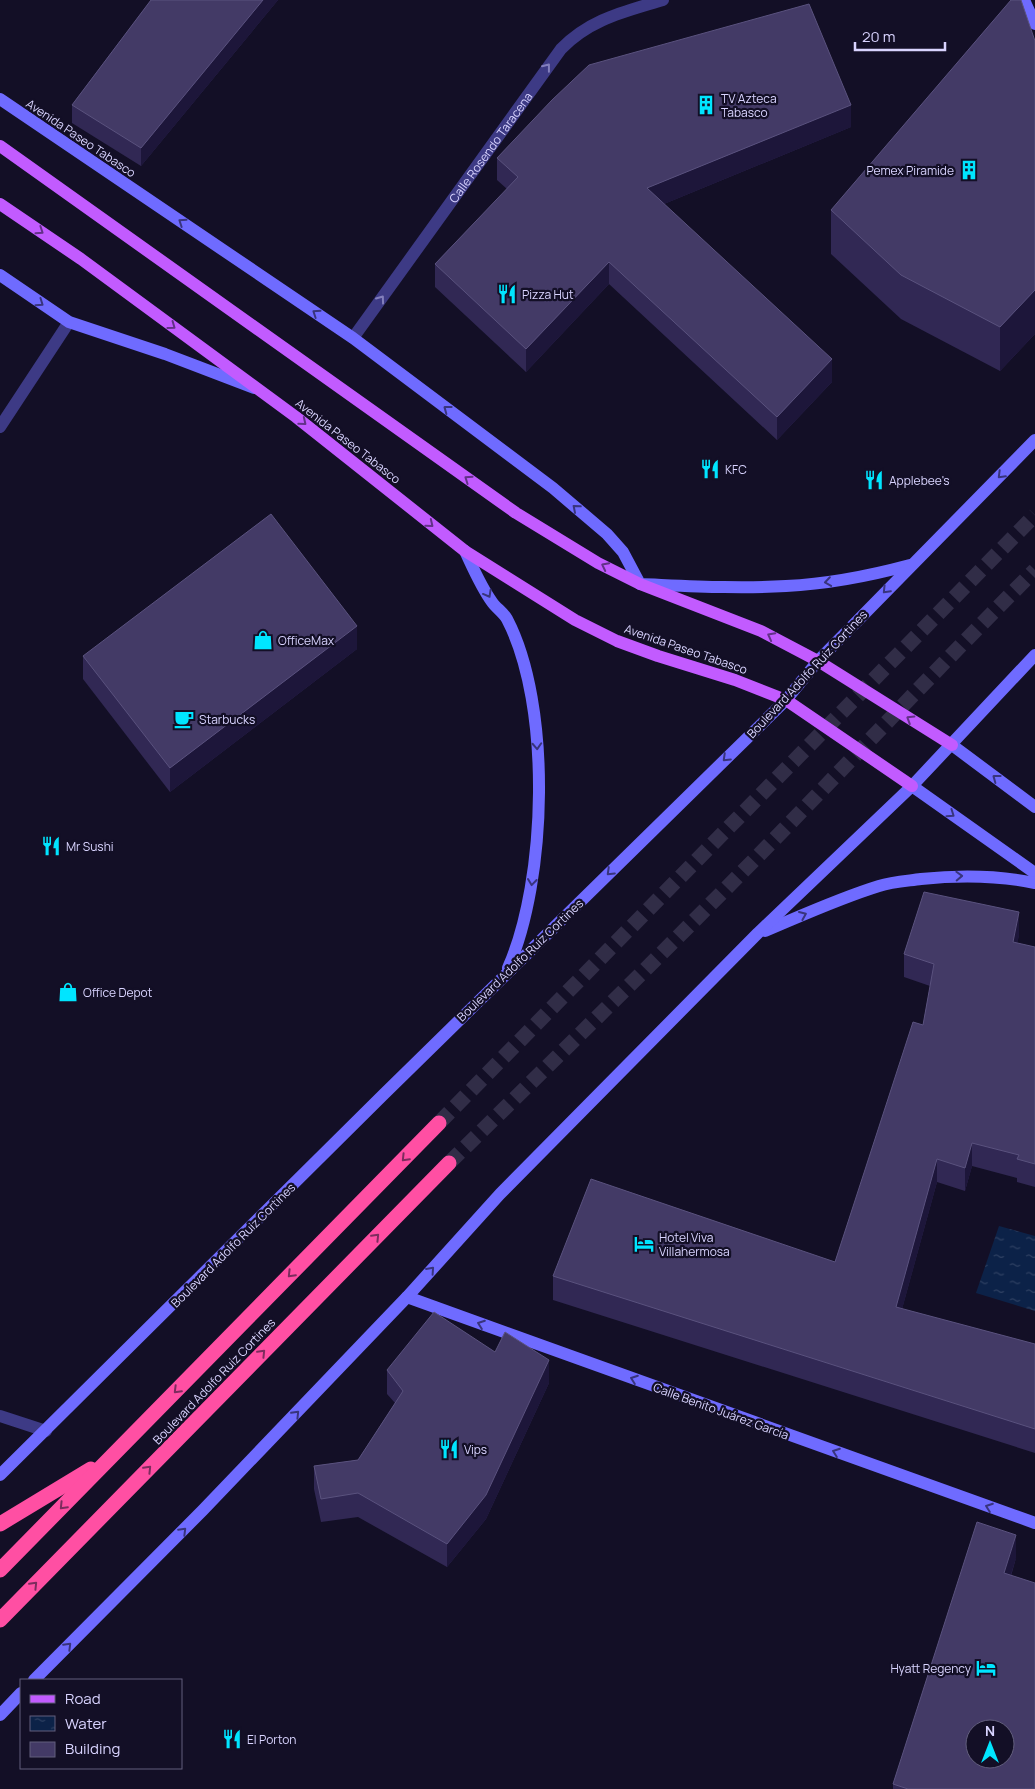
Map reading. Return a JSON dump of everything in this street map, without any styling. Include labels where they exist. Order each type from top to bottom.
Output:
[{"type":"highway","name":"Boulevard Adolfo Ruíz Cortines","points":[[0,1570],[439,1123]]},
{"type":"highway","name":"Boulevard Adolfo Ruíz Cortines","points":[[0,1620],[449,1163]]},
{"type":"highway","points":[[0,1524],[110,1458]]},
{"type":"main road","points":[[1024,0],[1035,24]]},
{"type":"main road","name":"Avenida Paseo Tabasco","points":[[0,99],[353,338],[560,494],[607,534],[623,552],[640,584]]},
{"type":"main road","points":[[0,146],[516,513],[598,563],[640,584],[762,631],[818,660],[952,745],[1035,807]]},
{"type":"main road","name":"Avenida Paseo Tabasco","points":[[0,204],[81,259],[296,416],[465,552],[575,620],[617,641],[735,680],[786,700],[1035,873]]},
{"type":"main road","name":"Avenida Paseo Tabasco","points":[[0,275],[69,322],[165,354],[261,391]]},
{"type":"main road","name":"Boulevard Adolfo Ruiz Cortines","points":[[0,1475],[786,700],[818,660],[1035,440]]},
{"type":"main road","points":[[465,552],[491,601],[506,617],[512,632],[526,670],[536,730],[538,798],[532,883],[523,929],[505,975]]},
{"type":"main road","points":[[640,584],[786,586],[858,577],[910,565]]},
{"type":"main road","points":[[35,1679],[203,1510],[507,1188],[758,934],[912,786],[1035,655]]},
{"type":"main road","points":[[758,934],[828,904],[881,886],[945,877],[979,876],[1001,877],[1035,883]]},
{"type":"main road","name":"Calle Benito Juárez García","points":[[407,1296],[1035,1523]]},
{"type":"main road","points":[[0,1715],[20,1694]]},
{"type":"street","name":"Calle Rosendo Taracena","points":[[353,338],[570,40],[591,24],[663,0]]},
{"type":"street","points":[[0,427],[69,322]]},
{"type":"street","points":[[0,1416],[46,1430]]},
{"type":"water","points":[[999,1226],[1035,1236],[1035,1311],[976,1293]]},
{"type":"building","points":[[151,0],[263,0],[141,148],[72,105]]},
{"type":"building","name":"Pemex Piramide","points":[[1011,0],[1021,0],[1035,41],[1035,290],[1000,327],[901,275],[831,210]]},
{"type":"building","points":[[809,4],[851,105],[647,188],[832,359],[777,417],[609,262],[526,349],[435,264],[518,177],[497,158],[552,100],[589,65]]},
{"type":"building","points":[[271,514],[357,626],[170,768],[83,656]]},
{"type":"building","name":"Hotel Viva Villahermosa","points":[[924,892],[1019,912],[1013,942],[1035,947],[1035,1164],[1017,1159],[1019,1155],[972,1143],[965,1168],[937,1159],[896,1307],[1035,1344],[1035,1429],[553,1276],[591,1179],[835,1262],[913,1022],[923,1025],[934,964],[904,954]]},
{"type":"building","name":"Vips","points":[[434,1312],[495,1352],[505,1332],[549,1360],[486,1495],[447,1544],[358,1493],[321,1499],[314,1466],[358,1460],[403,1391],[387,1370]]},
{"type":"building","name":"Hyatt Regency","points":[[977,1522],[1016,1535],[1004,1573],[1035,1583],[1035,1789],[908,1789],[893,1784]]},
{"type":"tunnel","points":[[439,1123],[1035,515]]},
{"type":"tunnel","points":[[449,1163],[717,897],[1035,570]]},
{"type":"place","name":"TV Azteca Tabasco","points":[[706,105]]},
{"type":"place","name":"Pemex Piramide","points":[[969,170]]},
{"type":"place","name":"Pizza Hut","points":[[507,294]]},
{"type":"place","name":"KFC","points":[[710,469]]},
{"type":"place","name":"Applebee's","points":[[874,480]]},
{"type":"place","name":"OfficeMax","points":[[263,640]]},
{"type":"place","name":"Starbucks","points":[[184,719]]},
{"type":"place","name":"Mr Sushi","points":[[51,846]]},
{"type":"place","name":"Office Depot","points":[[68,992]]},
{"type":"place","name":"Hotel Viva Villahermosa","points":[[644,1244]]},
{"type":"place","name":"Vips","points":[[449,1449]]},
{"type":"place","name":"Hyatt Regency","points":[[986,1668]]},
{"type":"place","name":"El Porton","points":[[232,1739]]}]
